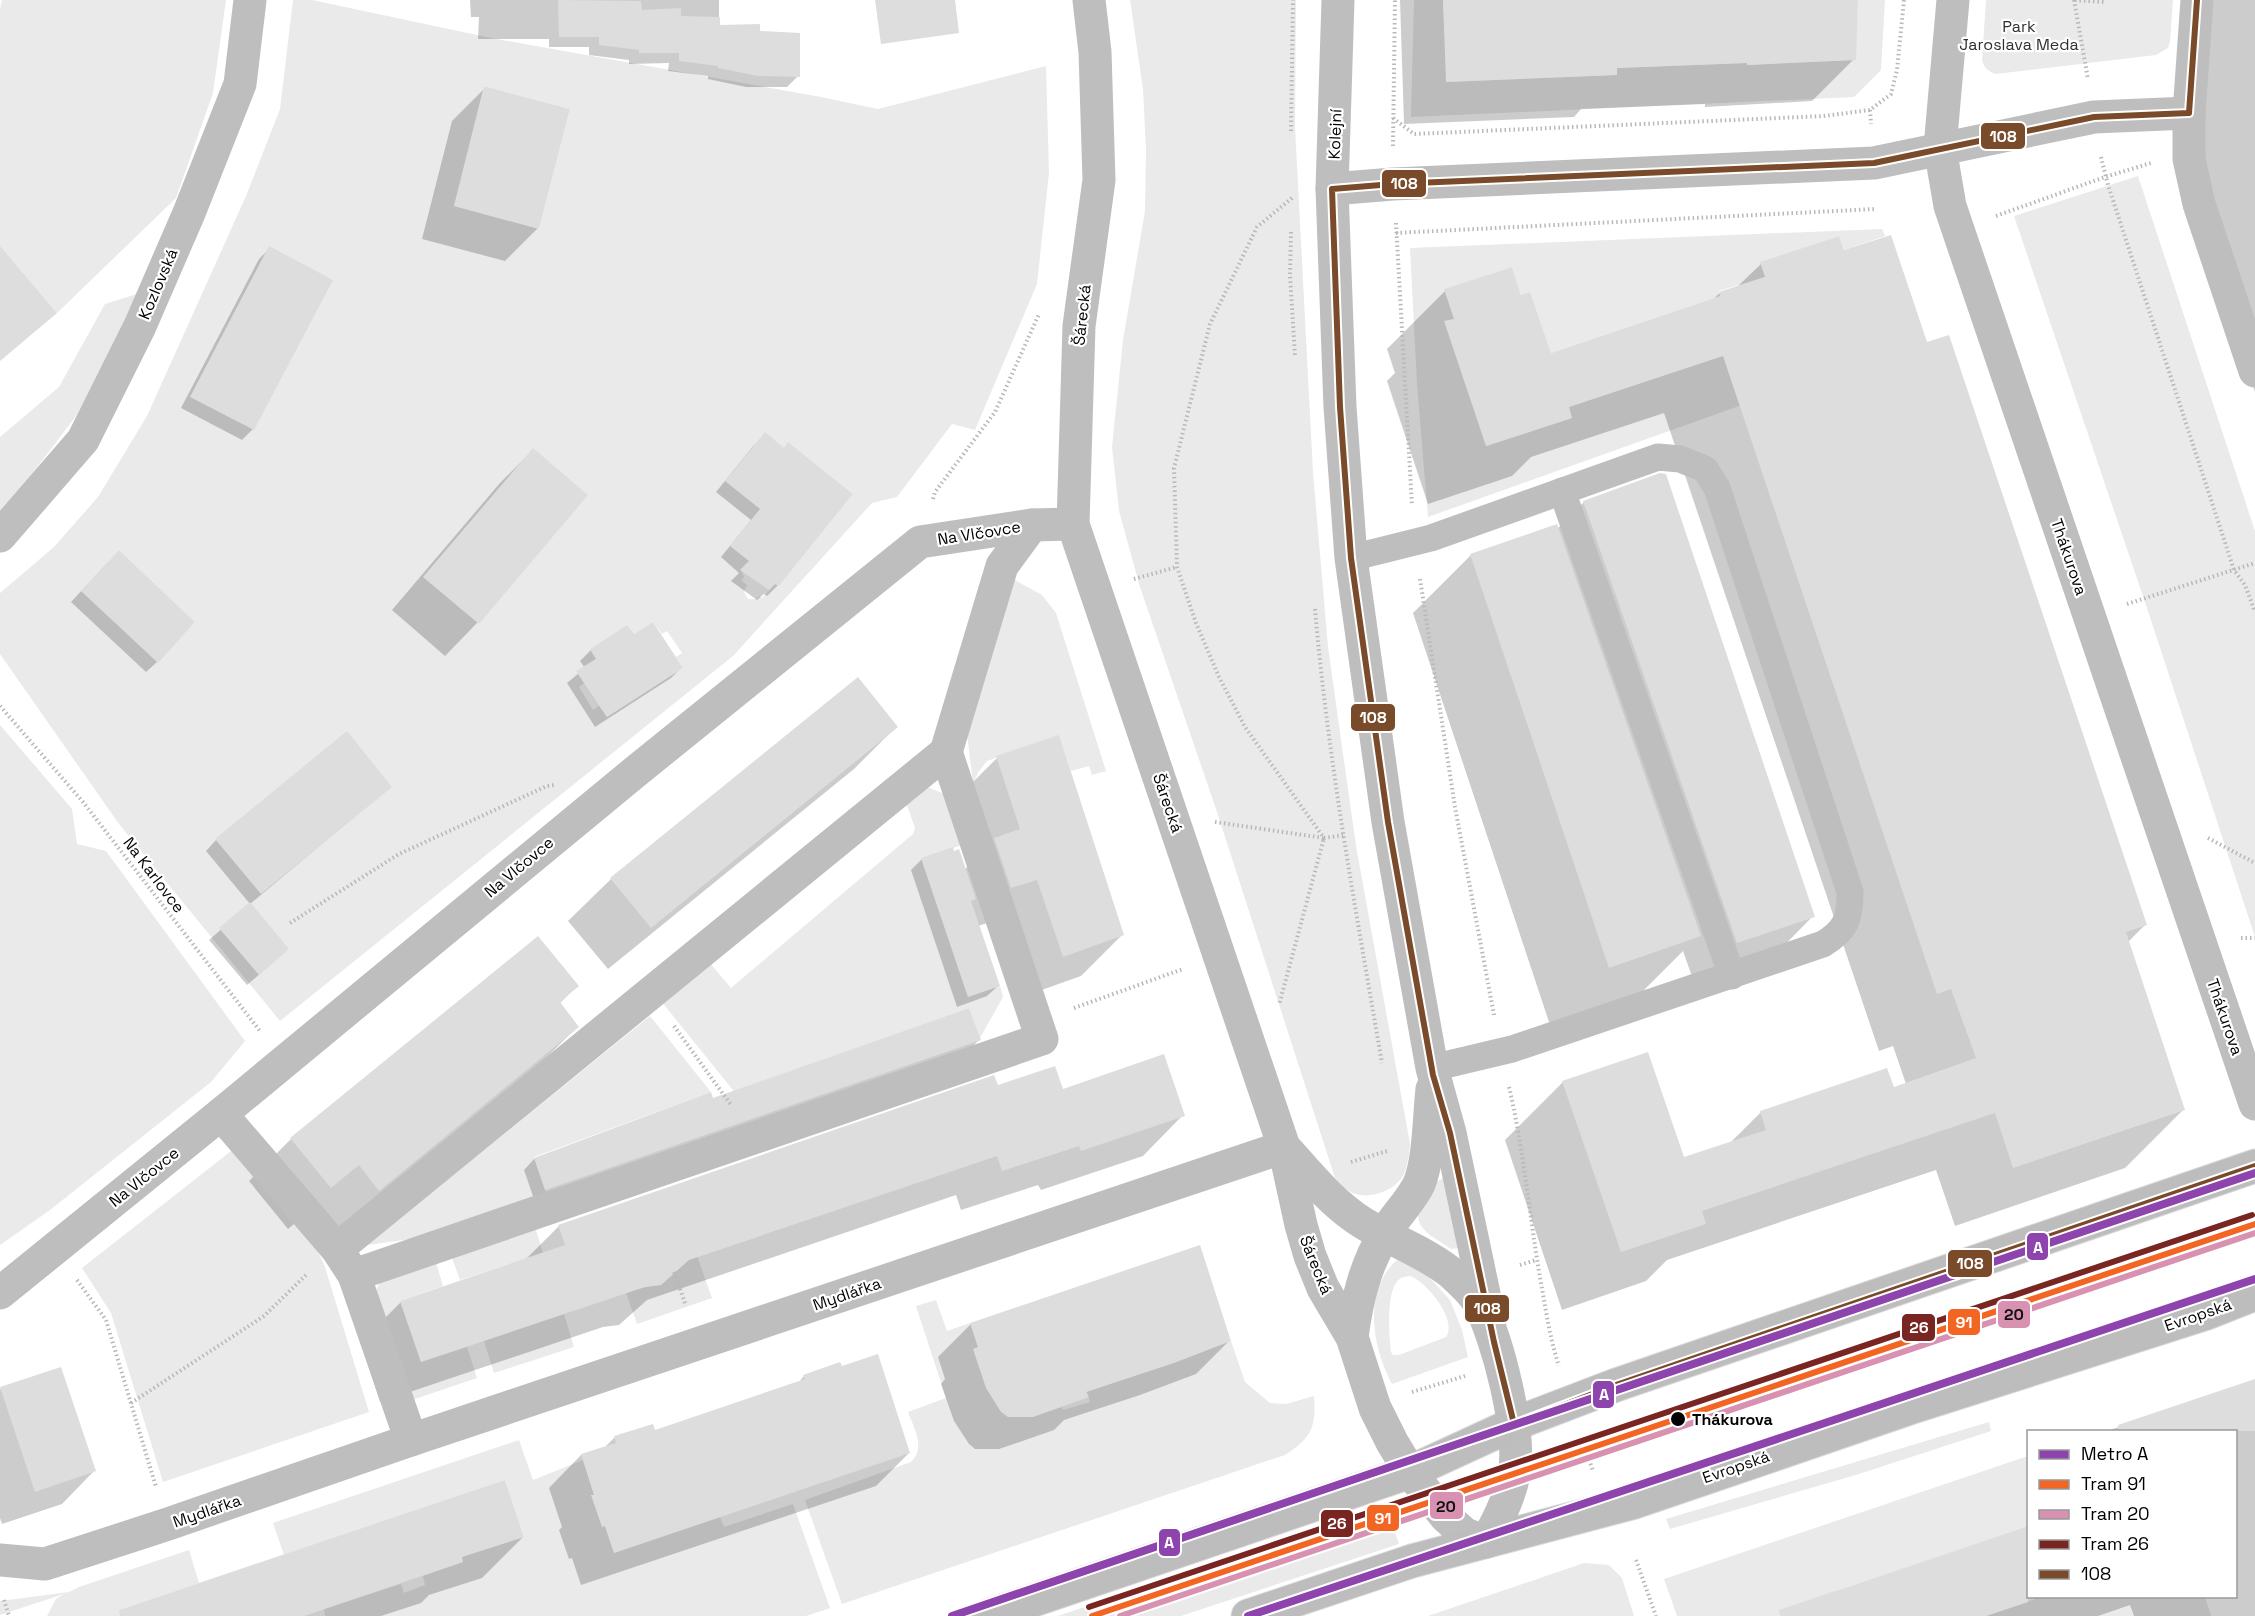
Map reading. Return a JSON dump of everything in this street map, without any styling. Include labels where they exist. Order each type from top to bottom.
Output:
[{"type":"main road","points":[[987,1616],[1410,1472],[1514,1424],[1600,1391],[1928,1276],[2255,1166]]},
{"type":"main road","name":"Evropská","points":[[1248,1616],[1397,1566],[1635,1502],[1913,1407],[2207,1313],[2255,1294]]},
{"type":"street","name":"Kozlovská","points":[[0,536],[83,440],[140,326],[189,213],[240,84],[250,0]]},
{"type":"street","name":"Šárecká","points":[[1089,0],[1095,52],[1099,180],[1079,326],[1073,524],[1284,1147],[1310,1256],[1323,1288],[1352,1337],[1375,1408],[1410,1472],[1446,1517],[1465,1534],[1486,1542]]},
{"type":"street","name":"Kolejní","points":[[1338,0],[1332,189],[1340,407],[1352,558],[1388,822],[1432,1071],[1450,1133],[1494,1342],[1514,1424],[1516,1454],[1514,1474],[1504,1505],[1486,1542]]},
{"type":"street","name":"Thákurova","points":[[1953,0],[1940,148],[1944,178],[1958,229],[2255,1104]]},
{"type":"street","points":[[2197,0],[2189,113],[2189,159],[2199,204],[2255,371]]},
{"type":"street","points":[[1332,189],[1393,184],[1874,164],[1940,148],[2094,117],[2189,113]]},
{"type":"street","name":"Na Vlčovce","points":[[0,1293],[635,772],[920,542],[1032,525],[1073,524]]},
{"type":"street","points":[[345,1262],[946,752],[1002,566],[1032,525]]},
{"type":"street","points":[[345,1262],[754,1137],[1042,1039],[946,752]]},
{"type":"street","points":[[1352,1337],[1360,1288],[1384,1233],[1418,1185],[1425,1166],[1432,1071]]},
{"type":"street","points":[[221,1114],[345,1262],[411,1440]]},
{"type":"street","points":[[1284,1147],[1327,1196],[1356,1218],[1421,1253],[1451,1273],[1477,1301],[1494,1342]]},
{"type":"street","name":"Mydlářka","points":[[0,1560],[45,1564],[1284,1147]]},
{"type":"lane","points":[[1352,558],[1415,542],[1658,457],[1680,459],[1705,469],[1717,488],[1846,881],[1850,902],[1850,912],[1839,934],[1823,944],[1501,1052],[1432,1071]]},
{"type":"lane","points":[[1562,491],[1732,976]]},
{"type":"path","points":[[1395,0],[1393,184],[1415,542],[1455,807],[1501,1052],[1515,1114],[1536,1260],[1552,1347]]},
{"type":"path","points":[[1392,118],[1414,134],[1824,116],[1870,110],[1891,94],[1897,70],[1904,0]]},
{"type":"path","points":[[2104,0],[2104,2],[2075,0],[2105,177],[2235,570],[2245,585],[2255,612]]},
{"type":"path","points":[[1958,229],[2105,177]]},
{"type":"path","points":[[1324,838],[1245,727],[1219,677],[1196,623],[1177,567],[1174,468],[1210,324],[1257,227],[1291,198],[1332,189]]},
{"type":"path","points":[[1396,233],[1875,209]]},
{"type":"path","points":[[920,542],[935,492],[995,412],[1043,304]]},
{"type":"path","points":[[2090,616],[2255,563]]},
{"type":"path","points":[[1131,580],[1177,567]]},
{"type":"path","name":"Na Karlovce","points":[[0,706],[83,802],[284,1062]]},
{"type":"path","points":[[290,923],[399,854],[547,786],[558,784]]},
{"type":"path","points":[[1210,821],[1324,838],[1344,835],[1382,1063]]},
{"type":"path","points":[[1276,1014],[1324,838]]},
{"type":"path","points":[[1036,1021],[1189,967]]},
{"type":"path","points":[[676,1028],[754,1137]]},
{"type":"path","points":[[1357,1160],[1378,1154]]},
{"type":"path","points":[[55,1250],[106,1320],[168,1524]]},
{"type":"path","points":[[131,1403],[192,1366],[264,1317],[322,1260],[345,1262]]},
{"type":"path","points":[[1520,1265],[1536,1260]]},
{"type":"path","points":[[674,1272],[686,1307]]},
{"type":"path","points":[[1410,1393],[1469,1374]]},
{"type":"path","points":[[1636,1560],[1656,1616]]},
{"type":"green space","points":[[2,0],[226,0],[213,93],[176,198],[57,313],[11,259],[0,268],[0,9]]},
{"type":"green space","points":[[293,0],[312,0],[491,38],[878,109],[1046,66],[1049,173],[1037,284],[975,430],[952,424],[897,497],[872,503],[733,656],[280,1021],[119,824],[0,654],[0,593],[54,547],[98,497],[147,416],[246,196],[280,109]],"holes":[[[484,86],[570,109],[539,229],[454,206]],[[789,443],[853,494],[779,586],[775,584],[762,598],[759,596],[756,599],[748,599],[744,592],[747,585],[741,580],[744,577],[741,569],[749,561],[731,545],[760,509]],[[119,550],[195,622],[158,662],[81,591]],[[653,622],[662,634],[667,631],[682,653],[676,657],[683,668],[607,717],[599,706],[593,710],[579,687],[584,683],[577,671],[596,659],[590,649],[627,625],[634,634]]]},
{"type":"green space","points":[[1130,0],[1296,0],[1295,127],[1313,472],[1328,647],[1356,846],[1410,1144],[1403,1176],[1394,1186],[1373,1195],[1353,1193],[1335,1178],[1217,812],[1140,587],[1119,511],[1112,447],[1123,340],[1145,211],[1146,150],[1143,89]]},
{"type":"green space","points":[[1414,0],[1443,0],[1447,82],[1617,75],[1617,68],[1855,60],[1858,0],[1885,0],[1881,70],[1854,97],[1411,117]]},
{"type":"green space","name":"Park Jaroslava Meda","points":[[1986,0],[2173,0],[2170,42],[2168,48],[2156,55],[1995,74],[1987,69],[1982,60]]},
{"type":"green space","points":[[2138,176],[2255,531],[2255,937],[2146,605],[2014,216]]},
{"type":"green space","points":[[1882,229],[1885,236],[1844,250],[1839,236],[1761,262],[1765,277],[1719,291],[1720,296],[1551,353],[1530,293],[1521,295],[1512,267],[1445,289],[1454,319],[1445,322],[1487,446],[1572,418],[1569,407],[1738,350],[1770,395],[1428,517],[1417,384],[1410,248]]},
{"type":"green space","points":[[140,293],[76,416],[0,516],[0,437],[59,387],[105,304]]},
{"type":"green space","points":[[1011,578],[1042,595],[1056,613],[1106,771],[1092,775],[1089,766],[1071,771],[1059,736],[987,761],[973,783],[967,734]]},
{"type":"green space","points":[[0,725],[72,809],[77,844],[106,851],[245,1041],[211,1082],[50,1210],[0,1245]]},
{"type":"green space","points":[[925,786],[949,796],[966,844],[921,858],[968,997],[1000,986],[1003,997],[980,1038],[969,1008],[745,1087],[753,1115],[657,996],[705,957],[731,988],[913,834],[915,828],[903,794]]},
{"type":"green space","points":[[650,1016],[711,1092],[534,1157],[546,1192],[411,1239],[367,1245]]},
{"type":"green space","points":[[235,1148],[317,1249],[325,1267],[369,1412],[163,1482],[111,1313],[82,1268]]},
{"type":"green space","points":[[1443,1178],[1446,1179],[1459,1248],[1451,1249],[1426,1231],[1419,1222],[1418,1216],[1437,1182]]},
{"type":"green space","points":[[535,1227],[543,1253],[460,1280],[451,1255]]},
{"type":"green space","points":[[696,1253],[712,1298],[637,1324],[625,1290],[661,1285]]},
{"type":"green space","points":[[435,1259],[443,1286],[400,1301],[421,1362],[467,1347],[477,1378],[409,1401],[374,1295],[380,1282]]},
{"type":"green space","points":[[1398,1259],[1419,1266],[1450,1300],[1462,1330],[1468,1357],[1392,1384],[1379,1353],[1374,1319],[1379,1286]],"holes":[[[1410,1276],[1439,1302],[1448,1321],[1449,1330],[1446,1337],[1399,1355],[1393,1355],[1389,1324],[1392,1291],[1401,1278]]]},
{"type":"green space","points":[[936,1300],[947,1331],[970,1323],[978,1347],[1037,1415],[1062,1407],[1063,1410],[1090,1402],[1087,1392],[1231,1341],[1245,1382],[1270,1403],[1286,1404],[1314,1396],[1313,1424],[1307,1437],[1285,1455],[842,1604],[805,1500],[911,1462],[915,1456],[918,1451],[916,1431],[908,1412],[946,1398],[916,1306]]},
{"type":"green space","points":[[564,1314],[574,1347],[494,1373],[484,1341]]},
{"type":"green space","points":[[1989,1422],[1991,1431],[1859,1474],[1670,1529],[1666,1519]]},
{"type":"green space","points":[[519,1440],[533,1480],[583,1460],[602,1527],[605,1526],[614,1553],[720,1517],[724,1527],[793,1504],[830,1608],[806,1616],[325,1616],[324,1609],[401,1584],[404,1593],[425,1585],[423,1576],[463,1562],[443,1502],[284,1555],[273,1523]],"holes":[[[505,1480],[524,1537],[483,1550],[471,1514],[474,1491]]]},
{"type":"green space","points":[[2027,1456],[2027,1526],[1835,1591],[1835,1594],[1805,1616],[1677,1616],[1664,1579]]},
{"type":"green space","points":[[1385,1504],[1399,1544],[1181,1616],[1058,1616]]},
{"type":"green space","points":[[189,1550],[199,1583],[122,1609],[124,1616],[47,1616],[56,1599],[64,1594],[0,1615],[0,1601],[69,1592]]},
{"type":"green space","points":[[1584,1563],[1609,1565],[1622,1578],[1634,1616],[1428,1616]]},
{"type":"green space","points":[[2038,1598],[2205,1598],[2211,1616],[1986,1616]]},
{"type":"building","points":[[558,0],[641,1],[642,10],[681,8],[681,16],[720,17],[720,25],[760,24],[760,31],[800,33],[800,77],[758,76],[718,68],[718,66],[679,61],[679,53],[639,53],[639,50],[599,45],[599,37],[559,37]]},
{"type":"building","points":[[875,0],[955,0],[959,33],[881,44]]},
{"type":"building","points":[[1443,0],[1858,0],[1856,60],[1617,68],[1617,75],[1446,82]]},
{"type":"building","points":[[484,86],[570,109],[539,229],[454,206]]},
{"type":"building","points":[[1891,235],[1927,342],[1949,335],[2147,925],[2126,932],[2185,1110],[2013,1168],[1995,1113],[1702,1211],[1706,1224],[1621,1252],[1562,1081],[1648,1052],[1684,1157],[1766,1130],[1760,1111],[1887,1068],[1894,1087],[1976,1058],[1951,989],[1937,994],[1723,356],[1569,407],[1572,418],[1486,446],[1444,321],[1454,319],[1444,289],[1512,267],[1521,295],[1530,292],[1551,353],[1720,296],[1719,292],[1765,277],[1760,262],[1839,236],[1844,250]]},
{"type":"building","points":[[0,246],[57,313],[0,361]]},
{"type":"building","points":[[269,246],[333,280],[254,430],[190,397]]},
{"type":"building","points":[[765,432],[784,448],[788,442],[853,494],[779,586],[775,584],[769,590],[740,570],[749,561],[730,546],[760,509],[725,481]]},
{"type":"building","points":[[533,448],[588,495],[479,624],[423,577]]},
{"type":"building","points":[[1660,473],[1666,474],[1815,917],[1737,943],[1583,501]]},
{"type":"building","points":[[1557,524],[1701,936],[1609,968],[1470,554]]},
{"type":"building","points":[[119,550],[195,622],[158,663],[81,591]]},
{"type":"building","points":[[653,622],[683,668],[607,717],[576,671],[596,659],[590,649],[627,625],[634,634]]},
{"type":"building","points":[[858,677],[898,727],[651,928],[610,878]]},
{"type":"building","points":[[347,731],[392,787],[261,894],[215,839]]},
{"type":"building","points":[[1059,735],[1124,935],[1063,957],[1037,880],[1011,888],[994,838],[1020,829],[996,756]]},
{"type":"building","points":[[953,847],[954,851],[959,849],[976,899],[971,901],[1000,986],[968,997],[921,858]]},
{"type":"building","points":[[250,902],[289,949],[259,975],[219,928]]},
{"type":"building","points":[[538,936],[579,986],[560,1002],[579,1027],[379,1191],[359,1165],[331,1188],[290,1138]]},
{"type":"building","points":[[969,1008],[981,1040],[545,1190],[534,1158],[711,1092],[713,1098]]},
{"type":"building","points":[[1164,1054],[1185,1116],[1081,1151],[1079,1146],[1002,1171],[997,1156],[689,1260],[661,1285],[645,1287],[421,1362],[400,1301],[565,1245],[558,1225],[994,1075],[998,1085],[1055,1066],[1063,1089]]},
{"type":"building","points":[[1200,1245],[1231,1341],[1174,1363],[1086,1392],[1089,1397],[1033,1417],[1008,1417],[1001,1412],[986,1388],[973,1349],[978,1347],[970,1323]]},
{"type":"building","points":[[878,1354],[910,1453],[614,1553],[591,1495],[594,1495],[581,1454],[616,1443],[614,1436],[653,1424],[655,1430],[805,1379],[803,1375],[840,1362],[842,1366]]},
{"type":"building","points":[[61,1367],[96,1471],[35,1492],[0,1387]]},
{"type":"building","points":[[2255,1379],[2255,1431],[2119,1430],[2118,1425]]},
{"type":"building","points":[[505,1480],[524,1537],[462,1557],[463,1562],[304,1616],[120,1616],[119,1610]]},
{"type":"building","points":[[2027,1526],[2028,1602],[1986,1616],[1780,1616],[1779,1610]]},
{"type":"metro line","name":"A","points":[[952,1616],[2255,1173]]},
{"type":"metro line","name":"A","points":[[1248,1616],[2255,1279]]},
{"type":"tram line","name":"26","points":[[1089,1607],[2252,1215]]},
{"type":"tram line","name":"91","points":[[1092,1616],[2255,1224]]},
{"type":"tram line","name":"20","points":[[1120,1616],[2255,1233]]},
{"type":"transit line","name":"108","points":[[2197,0],[2189,113],[2094,117],[1874,163],[1393,184],[1332,189],[1340,407],[1351,558],[1388,822],[1433,1075],[1450,1133],[1494,1342],[1514,1424],[1616,1385],[2255,1166]]},
{"type":"place","name":"Thákurova","points":[[1678,1419]]}]
